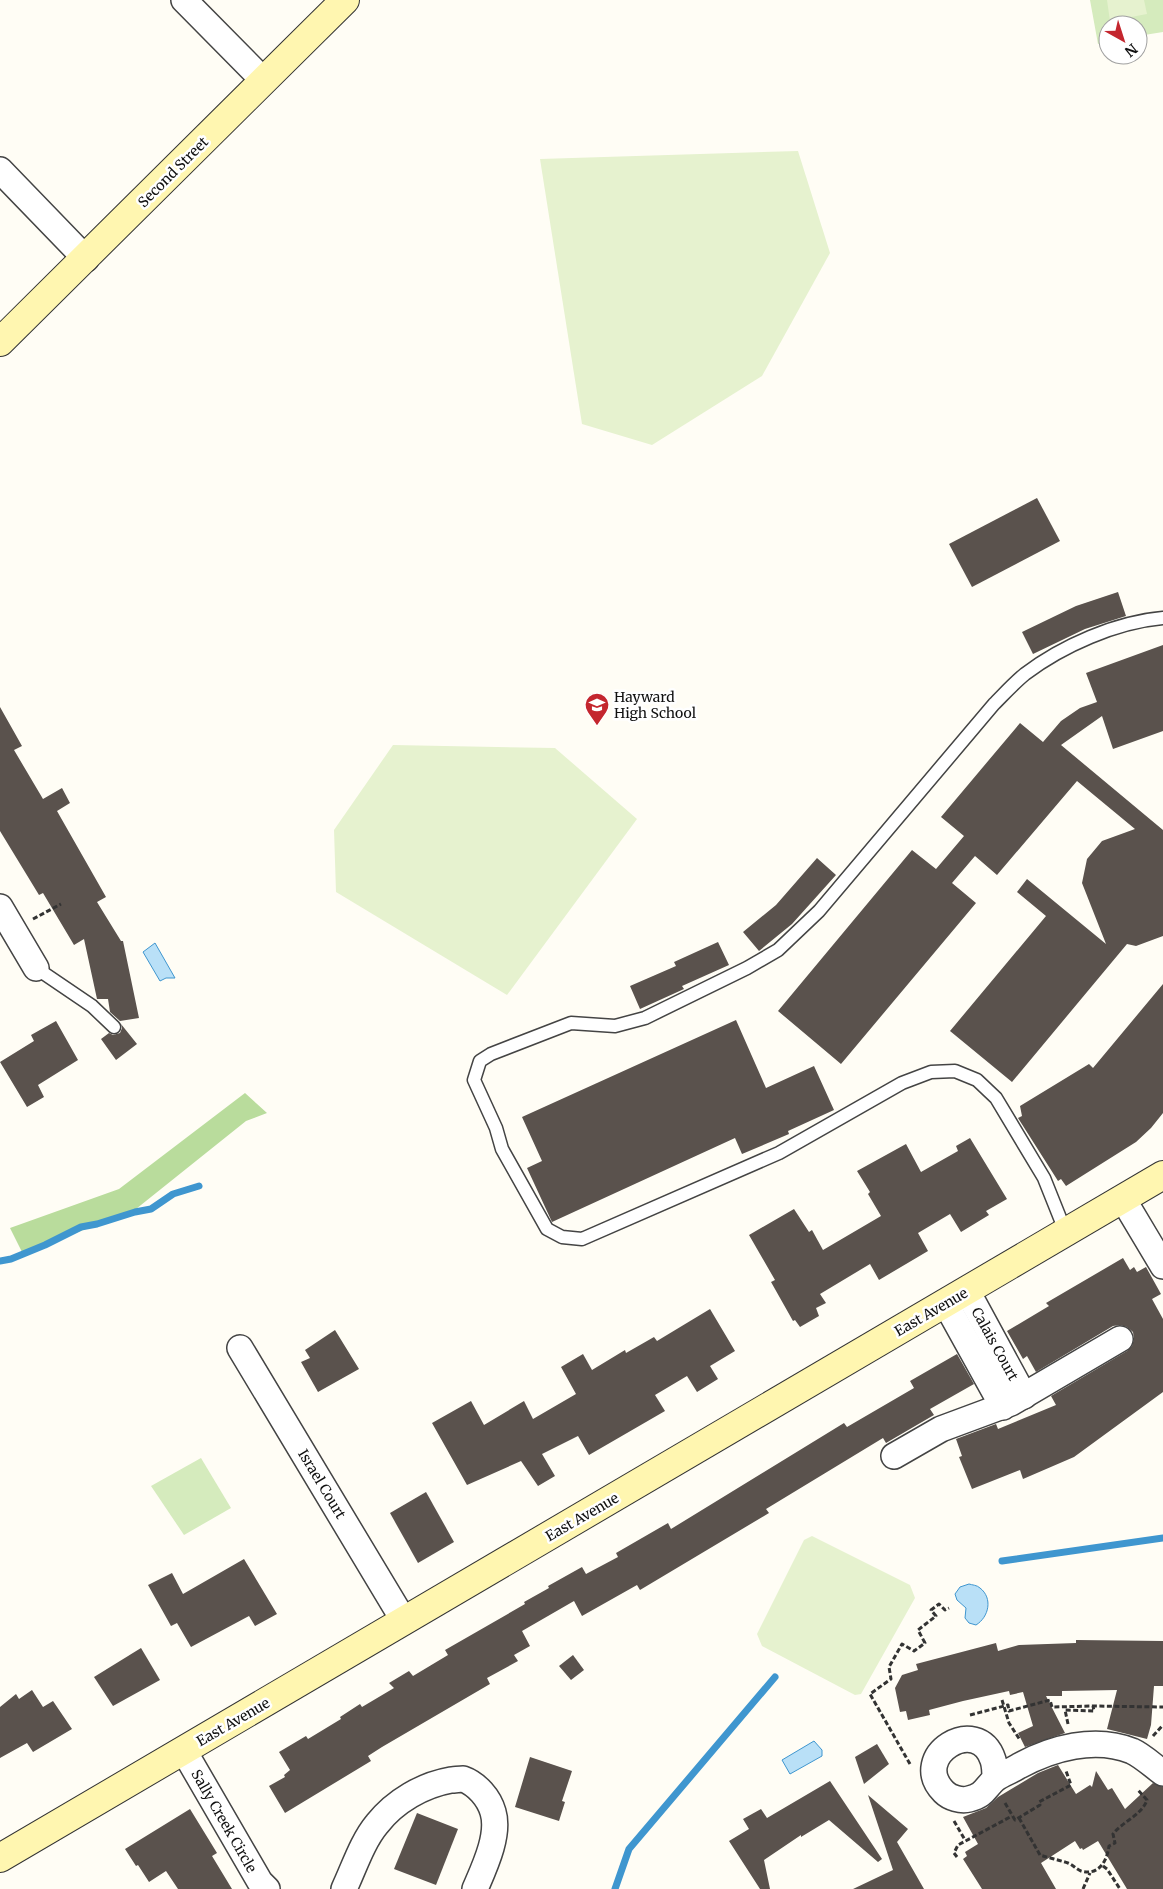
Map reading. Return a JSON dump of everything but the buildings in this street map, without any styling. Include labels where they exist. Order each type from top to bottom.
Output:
[{"type":"street","points":[[184,0],[263,80]]},
{"type":"street","name":"Second Street","points":[[0,342],[345,0]]},
{"type":"street","points":[[0,170],[86,258]]},
{"type":"street","points":[[0,907],[36,968]]},
{"type":"street","name":"East Avenue","points":[[0,1858],[1163,1175]]},
{"type":"street","points":[[1123,1199],[1163,1266]]},
{"type":"street","name":"Calais Court","points":[[956,1297],[1013,1401]]},
{"type":"street","name":"Calais Court","points":[[894,1456],[941,1429],[1013,1401],[1120,1339]]},
{"type":"street","name":"Israel Court","points":[[240,1348],[404,1621]]},
{"type":"street","points":[[998,1788],[994,1760],[987,1749],[978,1742],[970,1740],[955,1741],[946,1746],[938,1755],[934,1769],[937,1783],[945,1793],[954,1798],[966,1800],[998,1788],[1023,1764],[1060,1749],[1106,1744],[1134,1752],[1163,1773]]},
{"type":"street","name":"Sally Creek Circle","points":[[184,1751],[260,1882],[267,1889]]},
{"type":"street","points":[[344,1889],[364,1846],[377,1824],[384,1817],[415,1792],[436,1783],[462,1779],[480,1790],[493,1812],[494,1836],[475,1889]]},
{"type":"lane","points":[[1066,1233],[1044,1178],[996,1098],[977,1080],[955,1071],[930,1072],[902,1083],[779,1153],[582,1239],[562,1237],[547,1229],[502,1150],[496,1128],[474,1080],[480,1061],[491,1054],[571,1023],[615,1026],[645,1018],[747,968],[778,950],[820,911],[994,704],[1024,675],[1056,653],[1102,633],[1150,619],[1163,618]]},
{"type":"lane","points":[[36,968],[92,1006],[114,1027]]},
{"type":"path","points":[[29,922],[61,904]]},
{"type":"path","points":[[934,1769],[913,1770],[870,1694],[891,1679],[889,1667],[902,1644],[914,1651],[925,1642],[918,1630],[936,1616],[931,1610],[939,1604],[945,1610],[949,1608]]},
{"type":"path","points":[[1002,1700],[1008,1723]]},
{"type":"path","points":[[1004,1706],[1008,1705],[1009,1711],[1050,1700],[1052,1707],[1163,1708]]},
{"type":"path","points":[[1066,1710],[1094,1711],[1093,1706]]},
{"type":"path","points":[[1152,1736],[1163,1725]]},
{"type":"path","points":[[998,1788],[1015,1820],[1040,1805],[1039,1802],[1071,1785]]},
{"type":"path","points":[[1083,1889],[1090,1873],[1103,1866],[1110,1846],[1115,1842],[1113,1834],[1120,1825],[1134,1816],[1145,1805],[1146,1800],[1138,1790]]},
{"type":"path","points":[[957,1857],[954,1853],[958,1845],[1012,1816]]},
{"type":"path","points":[[1019,1818],[1040,1855],[1070,1864],[1079,1871],[1090,1873]]},
{"type":"path","points":[[954,1822],[965,1840]]},
{"type":"path","points":[[1103,1866],[1120,1889]]},
{"type":"green space","points":[[1090,0],[1163,0],[1163,32],[1148,34],[1148,15],[1098,15],[1098,44]]},
{"type":"green space","points":[[1107,0],[1144,0],[1147,14],[1109,15]]},
{"type":"green space","points":[[798,151],[830,253],[762,376],[652,445],[582,424],[540,159]]},
{"type":"green space","points":[[393,745],[555,748],[637,819],[507,995],[336,892],[334,830]]},
{"type":"green space","points":[[245,1093],[267,1113],[246,1121],[136,1209],[23,1254],[10,1228],[119,1189]]},
{"type":"green space","points":[[201,1458],[231,1508],[184,1535],[151,1486]]},
{"type":"green space","points":[[812,1536],[910,1585],[915,1598],[861,1694],[855,1695],[762,1646],[757,1634],[804,1540]]},
{"type":"water","points":[[155,943],[175,978],[166,978],[160,981],[143,952]]},
{"type":"water","points":[[969,1584],[980,1588],[987,1597],[988,1602],[984,1617],[976,1625],[969,1623],[965,1618],[966,1608],[957,1600],[955,1594],[960,1587]]},
{"type":"water","points":[[814,1741],[822,1750],[822,1756],[790,1774],[782,1760]]},
{"type":"waterway","points":[[0,1261],[11,1259],[45,1245],[81,1227],[151,1209],[173,1194],[199,1186]]},
{"type":"waterway","points":[[1002,1561],[1163,1538]]},
{"type":"waterway","points":[[615,1889],[629,1849],[775,1677]]},
{"type":"place","name":"Hayward High School","points":[[597,726]]}]
